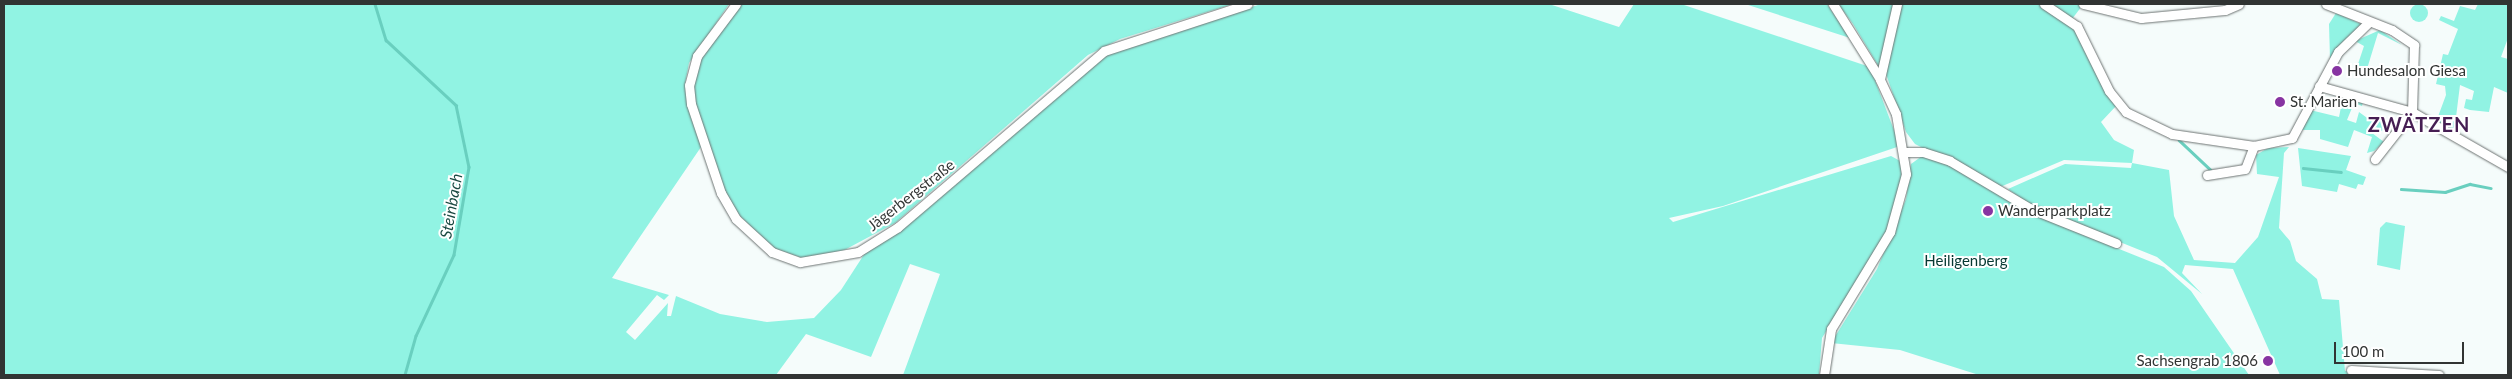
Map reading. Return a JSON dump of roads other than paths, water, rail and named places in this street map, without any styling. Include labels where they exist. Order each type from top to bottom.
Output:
[{"type":"street","name":"Jägerbergstraße","points":[[736,4],[697,56],[689,85],[691,104],[721,193],[736,219],[772,252],[800,262],[858,252],[898,227],[1104,51],[1248,4]]},
{"type":"street","points":[[1824,375],[1832,328],[1890,232],[1902,197],[1905,152],[1880,79],[1832,4]]},
{"type":"street","points":[[1880,79],[1898,4]]},
{"type":"street","points":[[2044,4],[2076,26],[2109,91],[2126,112],[2172,134],[2254,146],[2289,140],[2338,52],[2368,23]]},
{"type":"street","points":[[2083,4],[2141,18],[2225,10],[2239,4]]},
{"type":"street","points":[[2326,4],[2368,23],[2392,30],[2414,45],[2412,112],[2375,159]]},
{"type":"street","points":[[2319,86],[2412,112],[2508,167]]},
{"type":"street","points":[[2206,174],[2245,169],[2254,146]]},
{"type":"street","points":[[1905,152],[1924,152],[1950,162],[2029,208],[2116,244]]},
{"type":"street","points":[[2351,370],[2439,375]]},
{"type":"waterway","name":"Steinbach","points":[[375,4],[386,40],[456,105],[469,167],[454,255],[416,336],[405,375]]},
{"type":"waterway","points":[[2179,140],[2212,171]]},
{"type":"waterway","points":[[2303,168],[2341,172]]},
{"type":"waterway","points":[[2401,189],[2445,192],[2470,184],[2491,188]]},
{"type":"place","name":"Hundesalon Giesa","points":[[2337,71]]},
{"type":"place","name":"St. Marien","points":[[2280,102]]},
{"type":"place","name":"Wanderparkplatz","points":[[1988,211]]},
{"type":"place","name":"Sachsengrab 1806","points":[[2268,361]]},
{"type":"district","name":"ZWÄTZEN","points":[[2419,124]]},
{"type":"park label","name":"Heiligenberg","points":[[1966,261]]}]
